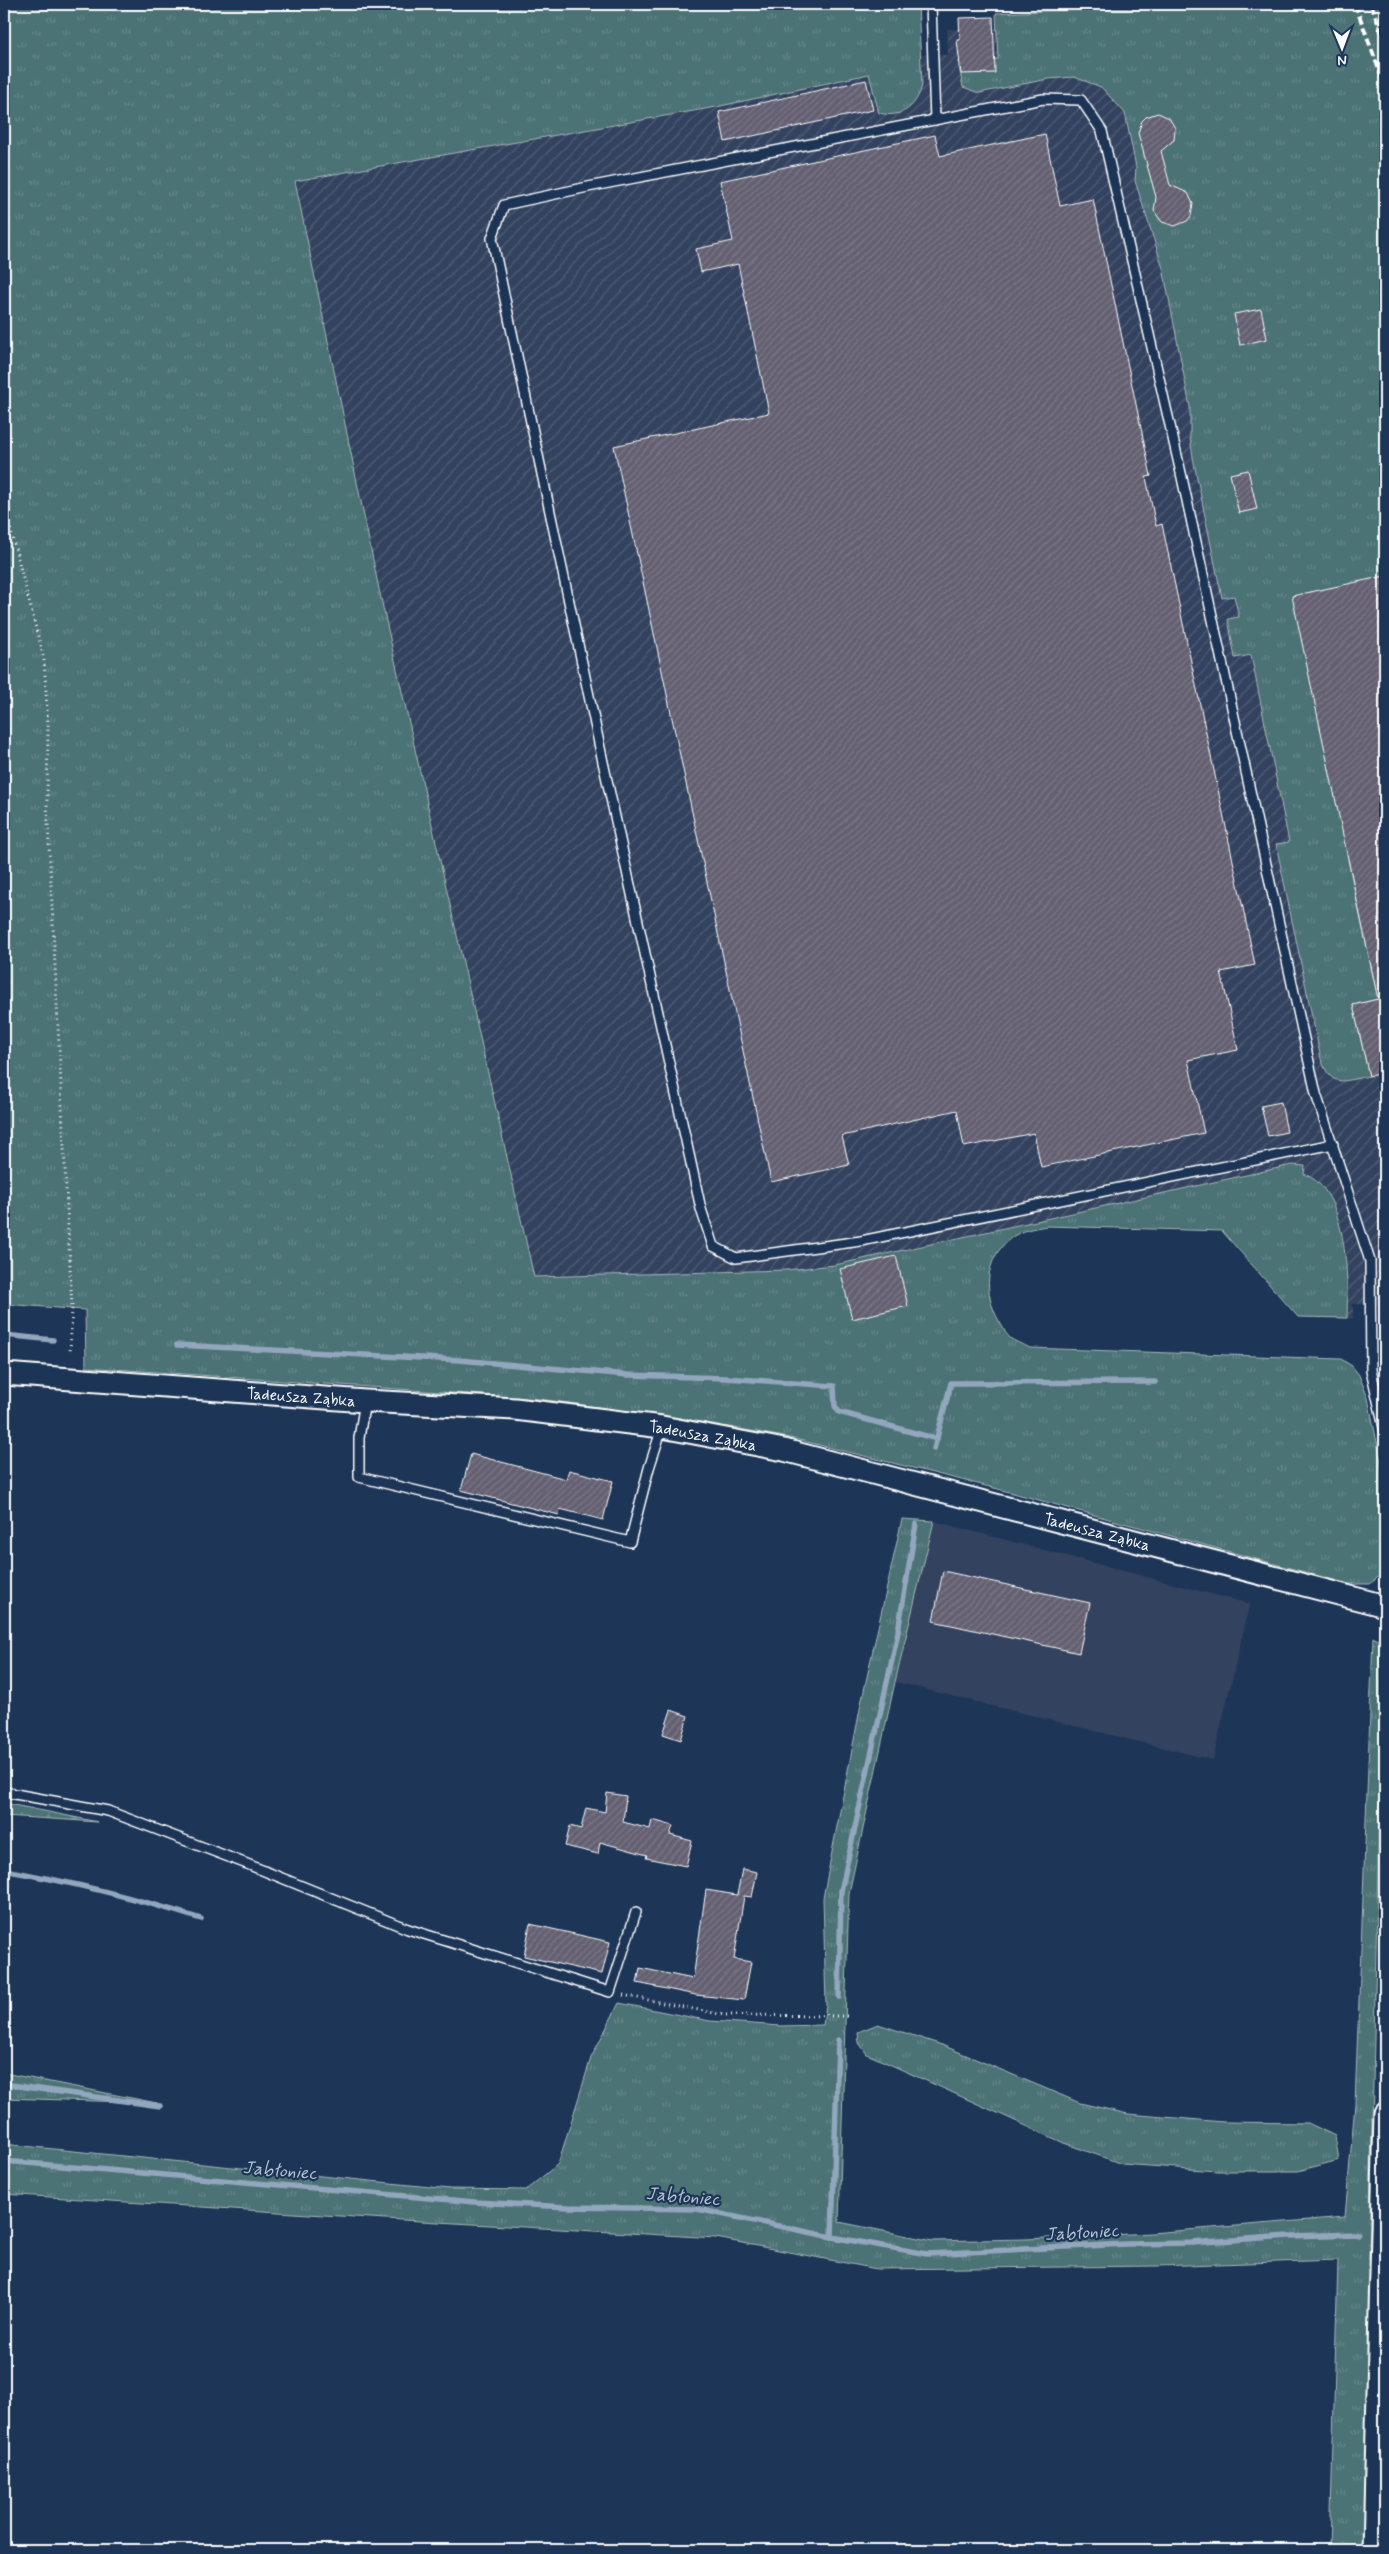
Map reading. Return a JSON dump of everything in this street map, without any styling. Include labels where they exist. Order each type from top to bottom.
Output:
[{"type":"street","name":"Tadeusza Ząbka","points":[[4,1374],[515,1409],[662,1427],[784,1450],[1385,1606]]},
{"type":"street","points":[[1374,2550],[1385,2113]]},
{"type":"lane","points":[[931,4],[935,120]]},
{"type":"lane","points":[[1333,1144],[861,1241],[736,1258],[713,1246],[701,1209],[666,1054],[492,238],[504,205],[1043,99],[1081,100],[1102,131],[1181,473],[1316,1094],[1333,1144],[1370,1261],[1371,1370],[1385,1432]]},
{"type":"lane","points":[[365,1400],[359,1438],[359,1477],[630,1542],[649,1468],[662,1427]]},
{"type":"lane","points":[[4,1792],[108,1811],[408,1928],[610,1992],[636,1912]]},
{"type":"path","points":[[4,506],[44,659],[48,725],[47,804],[72,1308],[70,1354]]},
{"type":"path","points":[[610,1992],[724,2015],[847,2016]]},
{"type":"shaded area","points":[[29,4],[918,4],[920,54],[948,55],[947,29],[1265,23],[1385,4],[1385,1305],[1353,1304],[1353,1319],[1298,1317],[1292,1295],[1197,1189],[960,1242],[955,1342],[352,1284]]},
{"type":"shaded area","points":[[934,1521],[1250,1604],[1213,1760],[895,1682]]},
{"type":"green space","points":[[4,4],[918,4],[922,85],[912,105],[895,114],[879,113],[869,74],[716,107],[295,181],[380,594],[534,1277],[786,1270],[835,1265],[1292,1165],[1305,1166],[1304,1174],[1319,1183],[1329,1198],[1337,1216],[1345,1260],[1347,1318],[1298,1317],[1222,1231],[1047,1226],[1028,1230],[1011,1238],[995,1256],[989,1277],[990,1299],[999,1321],[1008,1335],[1013,1340],[1030,1348],[1341,1359],[1352,1366],[1359,1375],[1368,1398],[1385,1482],[1384,1572],[1370,1584],[1349,1584],[998,1489],[795,1439],[679,1418],[539,1399],[86,1367],[85,1310],[4,1304]]},
{"type":"green space","points":[[1225,4],[1385,4],[1385,851],[1348,860],[1378,999],[1353,1005],[1369,1076],[1345,1081],[1339,1081],[1329,1075],[1321,1059],[1276,844],[1289,842],[1251,655],[1235,658],[1228,619],[1239,617],[1234,596],[1222,598],[1194,463],[1190,438],[1190,407],[1163,268],[1135,181],[1136,167],[1125,113],[1101,87],[1074,77],[1048,79],[979,93],[963,87],[958,62],[998,59],[996,13]]},
{"type":"green space","points":[[902,1519],[934,1521],[895,1682],[849,1893],[839,2222],[933,2241],[1151,2233],[1345,2217],[1355,2104],[1373,1637],[1383,1643],[1369,2259],[1385,2260],[1385,2550],[1330,2550],[1338,2260],[1157,2266],[877,2269],[716,2238],[4,2194],[4,2144],[450,2189],[526,2190],[558,2164],[591,2058],[619,2003],[710,2021],[781,2026],[823,2025],[826,2005],[823,1898],[861,1704]]},
{"type":"green space","points":[[4,1803],[98,1822],[4,1816]]},
{"type":"green space","points":[[878,2024],[942,2045],[1080,2103],[1128,2114],[1224,2122],[1308,2123],[1335,2136],[1339,2160],[1298,2171],[1217,2171],[1122,2164],[1064,2143],[867,2054],[859,2043],[858,2032]]},
{"type":"green space","points":[[4,2073],[157,2103],[4,2098]]},
{"type":"building","points":[[993,17],[995,73],[961,74],[957,40],[960,40],[959,18]]},
{"type":"building","points":[[866,80],[873,110],[725,142],[719,112]]},
{"type":"building","points":[[1158,113],[1169,118],[1175,128],[1174,140],[1161,151],[1170,185],[1188,193],[1193,204],[1191,216],[1187,221],[1175,226],[1162,222],[1154,211],[1156,197],[1138,133],[1142,121],[1146,117]]},
{"type":"building","points":[[1045,134],[1060,206],[1093,199],[1151,476],[1146,477],[1156,526],[1162,524],[1255,965],[1221,972],[1238,1050],[1188,1060],[1204,1133],[1041,1167],[1034,1133],[964,1147],[957,1110],[842,1136],[849,1165],[771,1182],[614,446],[769,413],[738,264],[701,272],[696,249],[733,241],[720,181],[935,135],[940,156]]},
{"type":"building","points":[[1261,309],[1267,339],[1240,345],[1234,314]]},
{"type":"building","points":[[1248,470],[1257,509],[1239,513],[1230,474]]},
{"type":"building","points":[[1385,576],[1385,1073],[1369,1076],[1353,1005],[1378,999],[1292,596]]},
{"type":"building","points":[[1281,1102],[1287,1132],[1268,1136],[1261,1106]]},
{"type":"building","points":[[896,1256],[908,1306],[852,1319],[840,1269]]},
{"type":"building","points":[[471,1454],[566,1479],[569,1470],[613,1481],[603,1520],[560,1509],[559,1515],[461,1490]]},
{"type":"building","points":[[943,1571],[1090,1603],[1079,1653],[933,1621]]},
{"type":"building","points":[[671,1710],[688,1716],[681,1740],[663,1734]]},
{"type":"building","points":[[607,1793],[626,1796],[623,1822],[650,1829],[652,1820],[656,1821],[673,1826],[670,1835],[692,1841],[686,1866],[646,1858],[647,1855],[600,1842],[598,1854],[565,1846],[570,1826],[581,1829],[586,1808],[605,1812]]},
{"type":"building","points":[[742,1869],[757,1872],[752,1897],[744,1896],[734,1959],[751,1962],[744,2000],[696,1995],[637,1983],[640,1968],[693,1979],[706,1890],[737,1895]]},
{"type":"building","points":[[530,1924],[610,1942],[602,1974],[524,1956]]},
{"type":"waterway","points":[[4,1335],[53,1340]]},
{"type":"waterway","points":[[177,1345],[459,1360],[628,1375],[726,1378],[834,1386],[835,1406],[839,1412],[937,1439]]},
{"type":"waterway","points":[[934,1449],[951,1383],[1155,1382]]},
{"type":"waterway","points":[[839,1997],[841,1891],[897,1637],[916,1524]]},
{"type":"waterway","points":[[4,1870],[103,1891],[201,1919]]},
{"type":"waterway","points":[[832,2237],[838,2040]]},
{"type":"waterway","points":[[4,2084],[160,2106]]},
{"type":"waterway","name":"Jabłoniec","points":[[4,2161],[475,2202],[568,2207],[697,2209],[832,2237],[927,2254],[1358,2234]]},
{"type":"railway","points":[[1355,4],[1385,86]]},
{"type":"railway","points":[[1371,4],[1385,42]]}]
